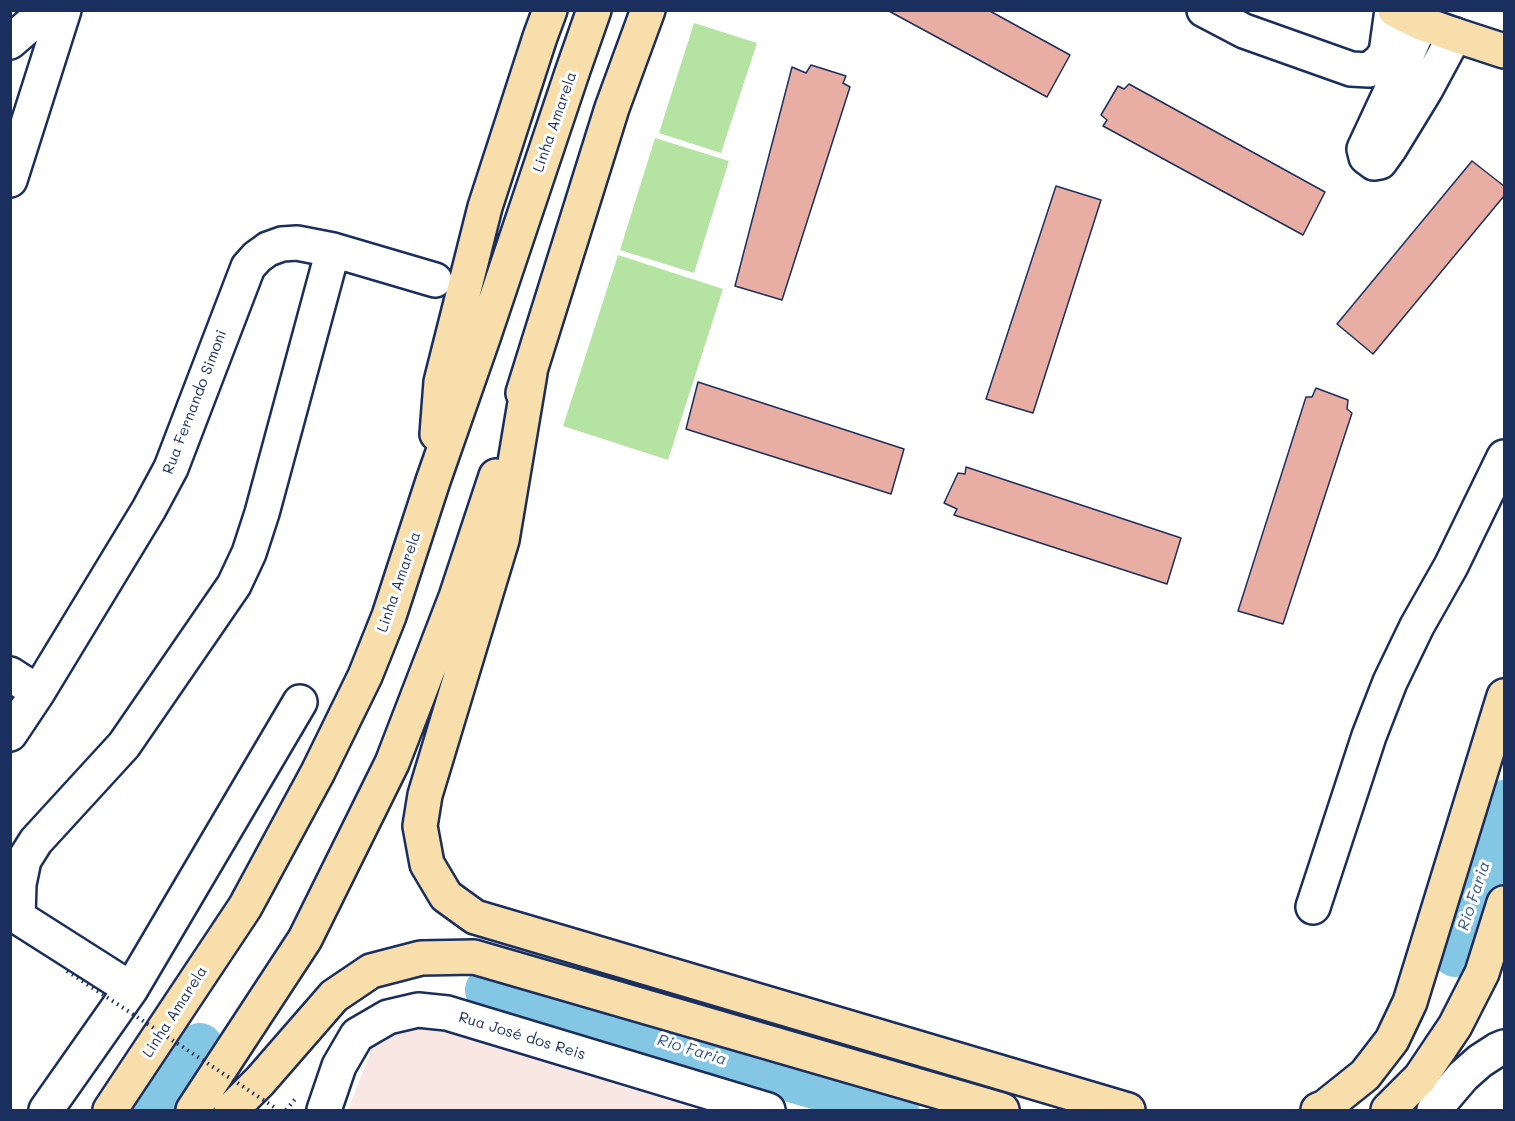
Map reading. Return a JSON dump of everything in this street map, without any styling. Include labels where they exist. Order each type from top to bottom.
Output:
[{"type":"main road","points":[[433,481],[441,382],[485,207],[550,10]]},
{"type":"main road","name":"Linha Amarela","points":[[110,1110],[245,908],[318,772],[365,675],[389,616],[594,10]]},
{"type":"main road","points":[[193,1110],[305,939],[392,763],[456,597],[533,364],[612,108],[648,10]]},
{"type":"main road","points":[[1403,15],[1504,51]]},
{"type":"main road","points":[[533,364],[502,540],[425,795],[420,826],[427,864],[446,896],[476,917],[1128,1110]]},
{"type":"main road","points":[[1318,1110],[1365,1075],[1392,1040],[1410,1002],[1504,696]]},
{"type":"main road","points":[[1388,1110],[1420,1078],[1455,1026],[1482,973],[1504,903]]},
{"type":"main road","points":[[231,1110],[260,1081],[334,996],[371,971],[421,957],[474,957],[1002,1110]]},
{"type":"main road","points":[[827,1059],[840,1025]]},
{"type":"street","points":[[10,42],[47,10]]},
{"type":"street","points":[[10,180],[64,10]]},
{"type":"street","points":[[1203,10],[1255,35],[1350,69],[1369,70],[1380,62],[1386,53],[1403,15]]},
{"type":"street","points":[[1403,15],[1398,76],[1364,149],[1366,157],[1374,163],[1380,162],[1390,148],[1455,35]]},
{"type":"street","name":"Rua Fernando Simoni","points":[[10,734],[38,692],[171,468],[248,267],[256,257],[282,244],[297,243],[333,250],[435,280]]},
{"type":"street","points":[[131,988],[14,914],[24,860],[36,841],[124,745],[234,585],[249,554],[262,513],[333,250]]},
{"type":"street","points":[[1313,908],[1369,736],[1390,682],[1504,457]]},
{"type":"street","points":[[10,674],[38,692]]},
{"type":"street","points":[[46,1110],[131,988],[300,702]]},
{"type":"street","name":"Rua José dos Reis","points":[[324,1110],[339,1066],[357,1035],[388,1017],[418,1010],[447,1013],[768,1110]]},
{"type":"street","points":[[1434,1110],[1463,1076],[1480,1061],[1504,1047]]},
{"type":"path","points":[[67,971],[274,1107]]},
{"type":"shaded area","points":[[416,1022],[700,1110],[348,1110],[372,1048]]},
{"type":"green space","points":[[694,23],[757,43],[721,153],[659,133]]},
{"type":"green space","points":[[655,138],[729,161],[694,273],[620,250]]},
{"type":"green space","points":[[618,255],[723,289],[668,460],[563,426]]},
{"type":"building","points":[[887,10],[988,10],[1070,55],[1047,97]]},
{"type":"building","points":[[811,65],[846,76],[843,83],[850,87],[782,300],[735,286],[792,67],[806,73]]},
{"type":"building","points":[[1129,84],[1325,192],[1303,235],[1103,126],[1107,120],[1101,115],[1118,86],[1124,89]]},
{"type":"building","points":[[1472,161],[1504,186],[1504,196],[1373,354],[1337,324]]},
{"type":"building","points":[[1056,186],[1101,200],[1033,413],[986,399]]},
{"type":"building","points":[[698,382],[904,449],[891,494],[686,429]]},
{"type":"building","points":[[1316,388],[1348,400],[1347,409],[1352,413],[1283,624],[1238,611],[1306,397],[1312,397]]},
{"type":"building","points":[[966,467],[1181,538],[1167,584],[954,515],[957,509],[944,503],[958,473],[965,474]]},
{"type":"waterway","name":"Rio Faria","points":[[1455,954],[1473,906],[1504,803]]},
{"type":"waterway","name":"Rio Faria","points":[[488,990],[896,1110]]},
{"type":"waterway","name":"Rio Faria","points":[[155,1110],[200,1046]]}]
